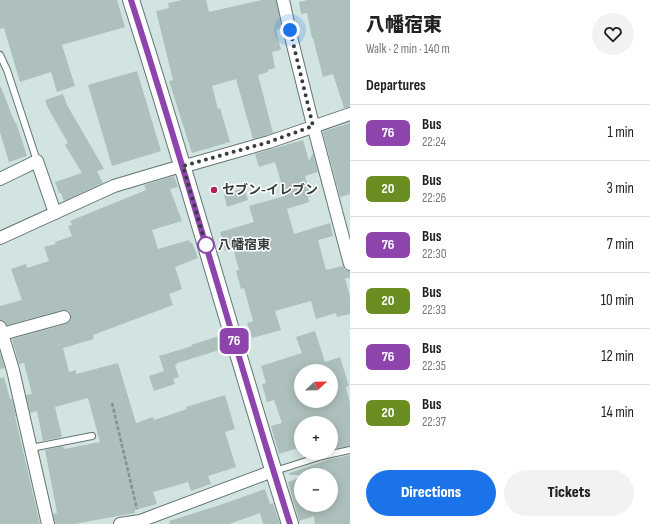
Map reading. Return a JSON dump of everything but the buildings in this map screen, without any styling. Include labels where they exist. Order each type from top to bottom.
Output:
[{"type":"main road","points":[[131,0],[183,166],[290,524]]},
{"type":"street","points":[[283,0],[313,126],[350,264]]},
{"type":"street","points":[[0,238],[114,186],[269,142],[350,114]]},
{"type":"street","points":[[0,179],[37,161],[55,213]]},
{"type":"street","points":[[48,524],[13,370],[1,329],[64,317]]},
{"type":"street","points":[[120,524],[140,521],[273,471]]},
{"type":"lane","points":[[0,55],[7,70],[37,161]]},
{"type":"lane","points":[[31,448],[92,436]]},
{"type":"lane","points":[[273,471],[322,456],[350,450]]},
{"type":"path","points":[[112,404],[140,521]]},
{"type":"bus line","name":"76","points":[[131,0],[183,166],[218,288],[290,524]]},
{"type":"place","name":"セブン-イレブン","points":[[214,190]]},
{"type":"place","name":"八幡宿東","points":[[206,245]]},
{"type":"route","points":[[206,245],[183,166],[269,142],[313,126],[290,30]]}]
